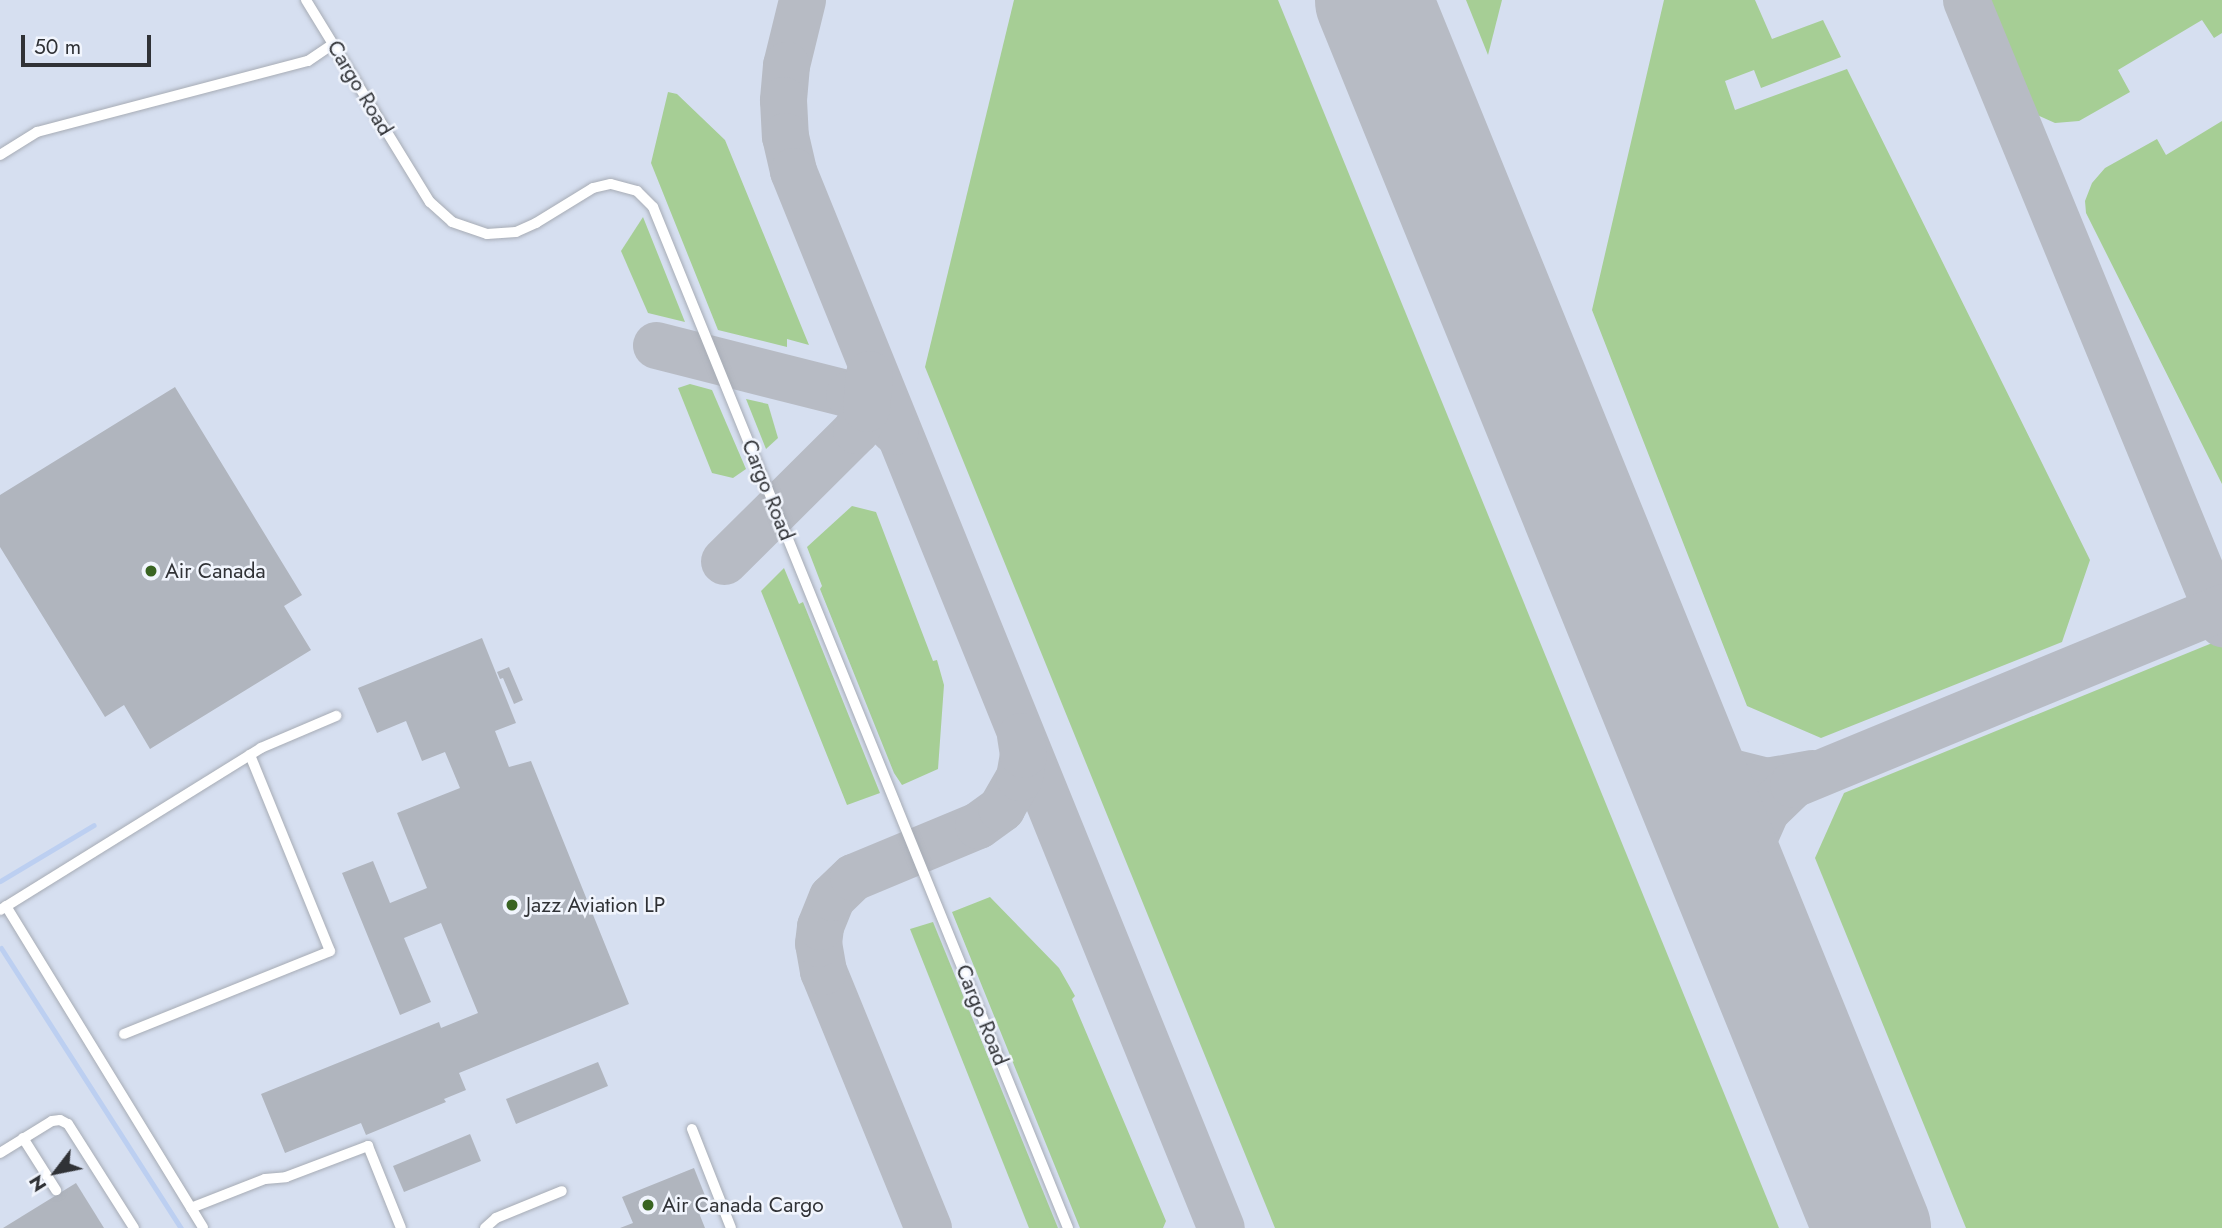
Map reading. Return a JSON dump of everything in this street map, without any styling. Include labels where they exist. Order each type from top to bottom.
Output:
[{"type":"lane","name":"Cargo Road","points":[[306,0],[430,202],[458,225],[493,234],[523,230],[593,188],[611,184],[637,191],[653,207],[1068,1228]]},
{"type":"lane","points":[[0,155],[37,132],[308,61],[333,44]]},
{"type":"lane","points":[[203,1228],[3,908],[250,755],[273,742],[336,716]]},
{"type":"lane","points":[[124,1034],[330,951],[250,755]]},
{"type":"lane","points":[[0,1153],[52,1121],[60,1120],[68,1124],[134,1228]]},
{"type":"lane","points":[[692,1129],[731,1228]]},
{"type":"lane","points":[[23,1138],[56,1191]]},
{"type":"lane","points":[[191,1208],[265,1179],[286,1177],[368,1146],[401,1228]]},
{"type":"lane","points":[[485,1228],[496,1218],[562,1191]]},
{"type":"shaded area","points":[[0,0],[2222,0],[2222,1228],[0,1228]]},
{"type":"green space","points":[[1014,0],[1278,0],[1779,1228],[1275,1228],[925,367]]},
{"type":"green space","points":[[1466,0],[1502,0],[1488,55]]},
{"type":"green space","points":[[1664,0],[1755,0],[1772,39],[1823,20],[1841,57],[1761,88],[1754,70],[1725,81],[1735,110],[1847,69],[2090,560],[2062,642],[1821,738],[1747,706],[1592,310]]},
{"type":"green space","points":[[1977,0],[2222,0],[2222,33],[2214,38],[2202,20],[2118,70],[2130,92],[2079,121],[2055,123],[2035,114],[2029,106]]},
{"type":"green space","points":[[668,92],[677,94],[725,140],[809,345],[787,339],[787,347],[718,330],[651,163]]},
{"type":"green space","points":[[2222,121],[2222,484],[2086,213],[2085,201],[2092,183],[2105,168],[2157,139],[2166,155]]},
{"type":"green space","points":[[643,217],[685,322],[648,313],[621,251]]},
{"type":"green space","points":[[690,384],[712,390],[746,469],[733,478],[712,473],[678,388]]},
{"type":"green space","points":[[746,399],[768,404],[778,438],[766,449]]},
{"type":"green space","points":[[852,506],[876,512],[933,661],[937,660],[944,685],[938,769],[902,785],[894,773],[820,589],[822,586],[807,547]]},
{"type":"green space","points":[[784,568],[799,604],[803,602],[880,793],[847,805],[761,591]]},
{"type":"green space","points":[[2222,639],[2222,1228],[1966,1228],[1815,858],[1844,793]]},
{"type":"green space","points":[[990,897],[1059,968],[1075,996],[1072,999],[1166,1221],[1163,1228],[1080,1228],[952,912]]},
{"type":"green space","points":[[933,922],[1058,1228],[1029,1228],[910,929]]},
{"type":"building","name":"Air Canada","points":[[175,387],[302,595],[284,606],[311,650],[150,749],[124,705],[105,717],[0,547],[0,495]]},
{"type":"building","points":[[482,638],[516,723],[495,731],[509,767],[531,761],[629,1004],[459,1073],[466,1090],[444,1099],[446,1102],[366,1135],[361,1123],[285,1153],[261,1094],[439,1022],[441,1028],[478,1013],[441,923],[404,938],[431,1002],[400,1015],[342,873],[373,861],[390,903],[427,888],[397,813],[460,788],[445,752],[422,761],[406,721],[377,733],[358,688]]},
{"type":"building","points":[[509,667],[523,700],[514,704],[503,678],[500,679],[497,672]]},
{"type":"building","points":[[598,1062],[608,1086],[516,1124],[506,1099]]},
{"type":"building","points":[[470,1134],[481,1161],[404,1192],[393,1166]]},
{"type":"building","points":[[694,1168],[710,1208],[699,1213],[705,1228],[620,1228],[633,1223],[622,1197]]},
{"type":"building","points":[[76,1183],[104,1228],[3,1228]]},
{"type":"waterway","points":[[0,881],[94,825]]},
{"type":"waterway","points":[[1,948],[181,1228]]},
{"type":"taxiway","points":[[802,0],[786,65],[783,100],[785,136],[793,171],[1221,1228]]},
{"type":"taxiway","points":[[1966,0],[2222,623]]},
{"type":"taxiway","points":[[656,345],[849,394],[870,406],[895,431]]},
{"type":"taxiway","points":[[724,561],[856,430],[866,408],[869,374]]},
{"type":"taxiway","points":[[1764,961],[1746,899],[1747,853],[1766,810],[1793,784],[2222,607]]},
{"type":"taxiway","points":[[1648,676],[1676,728],[1708,761],[1731,772],[1766,781],[1812,773]]},
{"type":"taxiway","points":[[928,1228],[823,971],[818,943],[820,926],[832,897],[853,877],[978,825],[1001,808],[1019,777],[1023,754],[1020,736]]},
{"type":"runway","points":[[1373,0],[1872,1228]]},
{"type":"place","name":"Air Canada","points":[[151,571]]},
{"type":"place","name":"Jazz Aviation LP","points":[[512,905]]},
{"type":"place","name":"Air Canada Cargo","points":[[648,1205]]}]
